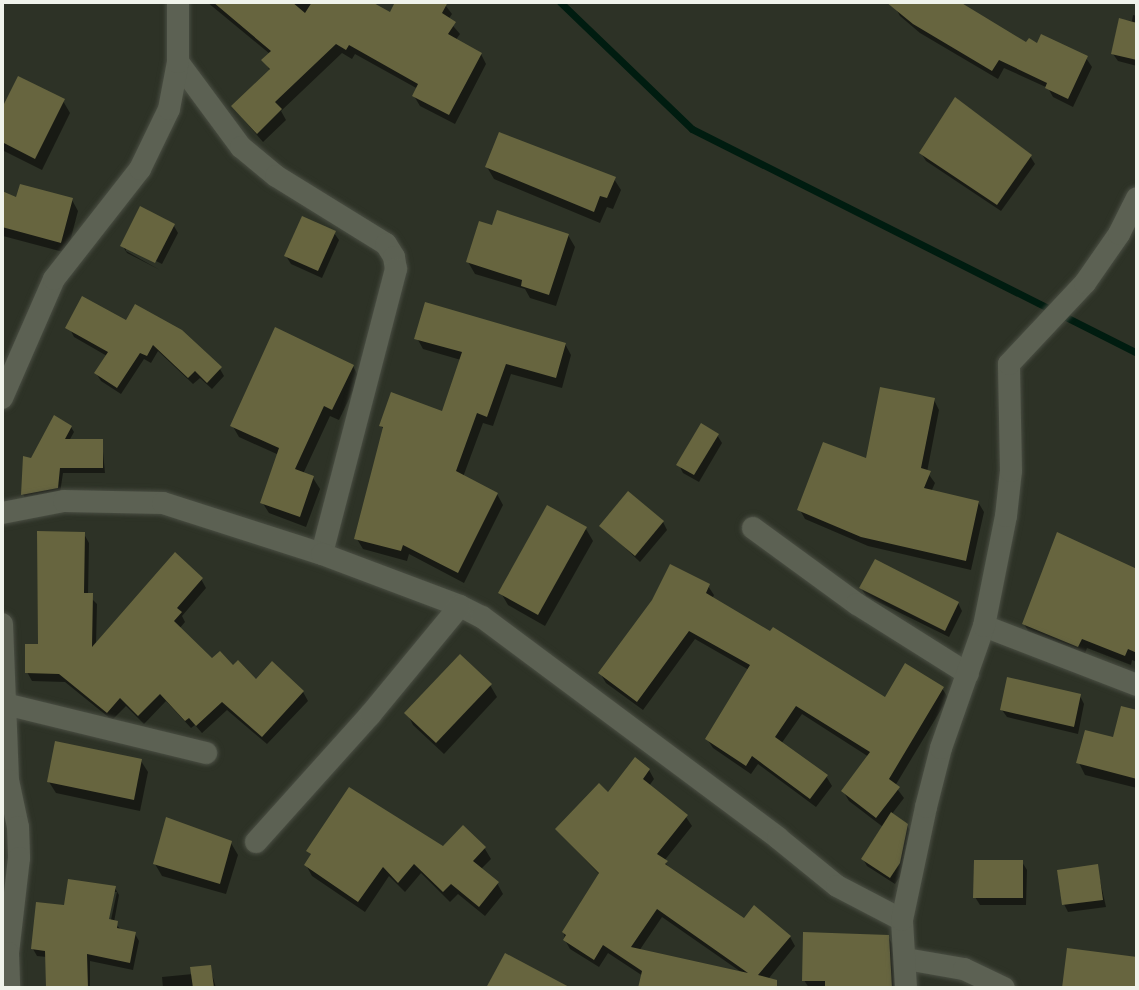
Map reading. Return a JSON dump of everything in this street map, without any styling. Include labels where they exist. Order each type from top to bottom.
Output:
[{"type":"street","points":[[2,398],[54,279],[140,169],[169,109],[178,62],[178,2]]},
{"type":"street","points":[[178,62],[241,147],[276,176],[386,244],[394,257],[396,269],[322,554]]},
{"type":"street","points":[[906,988],[902,920],[941,748],[984,626],[1011,471],[1009,364],[1085,283],[1119,234],[1137,198]]},
{"type":"street","points":[[2,513],[64,501],[163,503],[322,554],[460,606],[482,617],[778,838],[837,886],[902,920]]},
{"type":"street","points":[[753,528],[857,604],[968,674]]},
{"type":"street","points":[[256,842],[370,715],[460,606]]},
{"type":"street","points":[[2,624],[5,780],[18,827],[19,858],[8,953],[9,988]]},
{"type":"street","points":[[984,626],[1137,685]]},
{"type":"street","points":[[5,704],[206,753]]},
{"type":"street","points":[[906,959],[964,969],[1004,988]]},
{"type":"building","points":[[213,2],[292,2],[305,13],[312,2],[372,2],[390,12],[395,2],[448,2],[442,13],[456,22],[448,34],[482,53],[449,115],[412,96],[418,84],[349,45],[346,50],[336,44],[275,102],[282,109],[257,134],[231,106],[270,69],[261,60],[271,51]]},
{"type":"building","points":[[886,2],[960,2],[1026,42],[1029,38],[1037,43],[1041,34],[1088,56],[1068,99],[1045,88],[1047,83],[999,60],[992,71],[913,24]]},
{"type":"building","points":[[1119,18],[1137,23],[1137,60],[1111,54]]},
{"type":"building","points":[[18,76],[65,99],[35,159],[2,142],[2,108]]},
{"type":"building","points":[[955,97],[1032,155],[997,205],[919,153]]},
{"type":"building","points":[[499,132],[616,177],[607,198],[600,196],[594,212],[485,167]]},
{"type":"building","points":[[20,184],[73,198],[61,243],[2,227],[2,191],[16,197]]},
{"type":"building","points":[[140,206],[175,224],[155,263],[120,246]]},
{"type":"building","points":[[497,210],[569,234],[549,295],[521,286],[522,280],[466,262],[479,221],[492,225]]},
{"type":"building","points":[[302,216],[336,231],[318,271],[284,256]]},
{"type":"building","points":[[82,296],[126,320],[135,304],[182,330],[222,367],[207,383],[195,371],[188,378],[153,345],[147,356],[140,353],[117,388],[94,373],[108,352],[65,328]]},
{"type":"building","points":[[425,302],[566,343],[556,378],[506,364],[487,417],[477,413],[456,471],[498,493],[458,573],[403,545],[401,551],[354,539],[383,427],[379,426],[391,392],[442,411],[462,352],[414,339]]},
{"type":"building","points":[[275,327],[354,365],[332,410],[324,406],[295,469],[314,476],[300,517],[260,503],[279,448],[230,426]]},
{"type":"building","points":[[880,387],[935,398],[921,468],[931,471],[924,488],[979,501],[966,561],[861,537],[797,510],[823,442],[866,458]]},
{"type":"building","points":[[54,415],[72,426],[65,439],[103,439],[103,468],[60,468],[58,488],[21,495],[23,456],[31,458]]},
{"type":"building","points":[[701,423],[719,434],[694,475],[676,465]]},
{"type":"building","points":[[628,491],[664,521],[635,556],[599,526]]},
{"type":"building","points":[[547,505],[587,527],[538,615],[498,593]]},
{"type":"building","points":[[37,531],[85,532],[84,593],[93,593],[92,647],[175,552],[203,578],[177,608],[182,612],[174,621],[212,658],[220,651],[233,665],[238,660],[256,679],[272,661],[304,691],[262,737],[222,702],[196,726],[189,718],[185,721],[160,694],[138,716],[120,698],[107,713],[59,674],[25,673],[25,644],[38,644]]},
{"type":"building","points":[[1057,532],[1137,569],[1137,653],[1128,649],[1125,656],[1082,639],[1078,647],[1022,624]]},
{"type":"building","points":[[875,559],[959,602],[945,631],[859,588]]},
{"type":"building","points":[[670,564],[710,584],[706,593],[770,631],[773,627],[885,697],[905,663],[944,687],[889,779],[900,787],[876,818],[841,791],[870,752],[796,706],[775,737],[828,775],[810,799],[752,756],[746,766],[705,739],[750,665],[689,631],[637,702],[598,673],[652,600]]},
{"type":"building","points":[[460,654],[492,684],[436,743],[404,713]]},
{"type":"building","points":[[1007,677],[1081,694],[1074,727],[1000,710]]},
{"type":"building","points":[[1121,706],[1137,710],[1137,779],[1076,763],[1085,730],[1113,737]]},
{"type":"building","points":[[55,741],[142,759],[134,800],[47,782]]},
{"type":"building","points":[[635,757],[650,769],[643,779],[688,815],[657,854],[668,861],[665,864],[744,918],[754,905],[791,936],[758,975],[777,980],[777,988],[638,988],[642,971],[603,945],[594,960],[563,940],[566,935],[562,932],[599,873],[555,829],[599,783],[608,792]],"holes":[[[657,909],[748,973],[631,947]]]},
{"type":"building","points":[[349,787],[443,846],[463,825],[486,847],[473,861],[499,882],[479,907],[451,884],[443,892],[414,864],[398,883],[383,867],[358,902],[304,865],[311,854],[306,851]]},
{"type":"building","points":[[891,812],[908,824],[900,863],[890,878],[861,859]]},
{"type":"building","points":[[166,817],[232,841],[220,884],[153,864]]},
{"type":"building","points":[[974,860],[1023,860],[1023,898],[973,898]]},
{"type":"building","points":[[1098,864],[1103,900],[1062,905],[1057,870]]},
{"type":"building","points":[[68,879],[116,886],[109,919],[118,921],[117,928],[136,932],[130,963],[87,954],[88,988],[46,988],[45,951],[31,949],[36,902],[64,905]]},
{"type":"building","points":[[803,932],[889,935],[892,988],[825,988],[825,981],[802,981]]},
{"type":"building","points":[[1067,948],[1137,957],[1137,988],[1062,988]]},
{"type":"building","points":[[505,953],[571,988],[486,988]]},
{"type":"building","points":[[211,965],[214,988],[193,988],[190,967]]},
{"type":"waterway","points":[[560,2],[692,129],[1137,353]]}]
